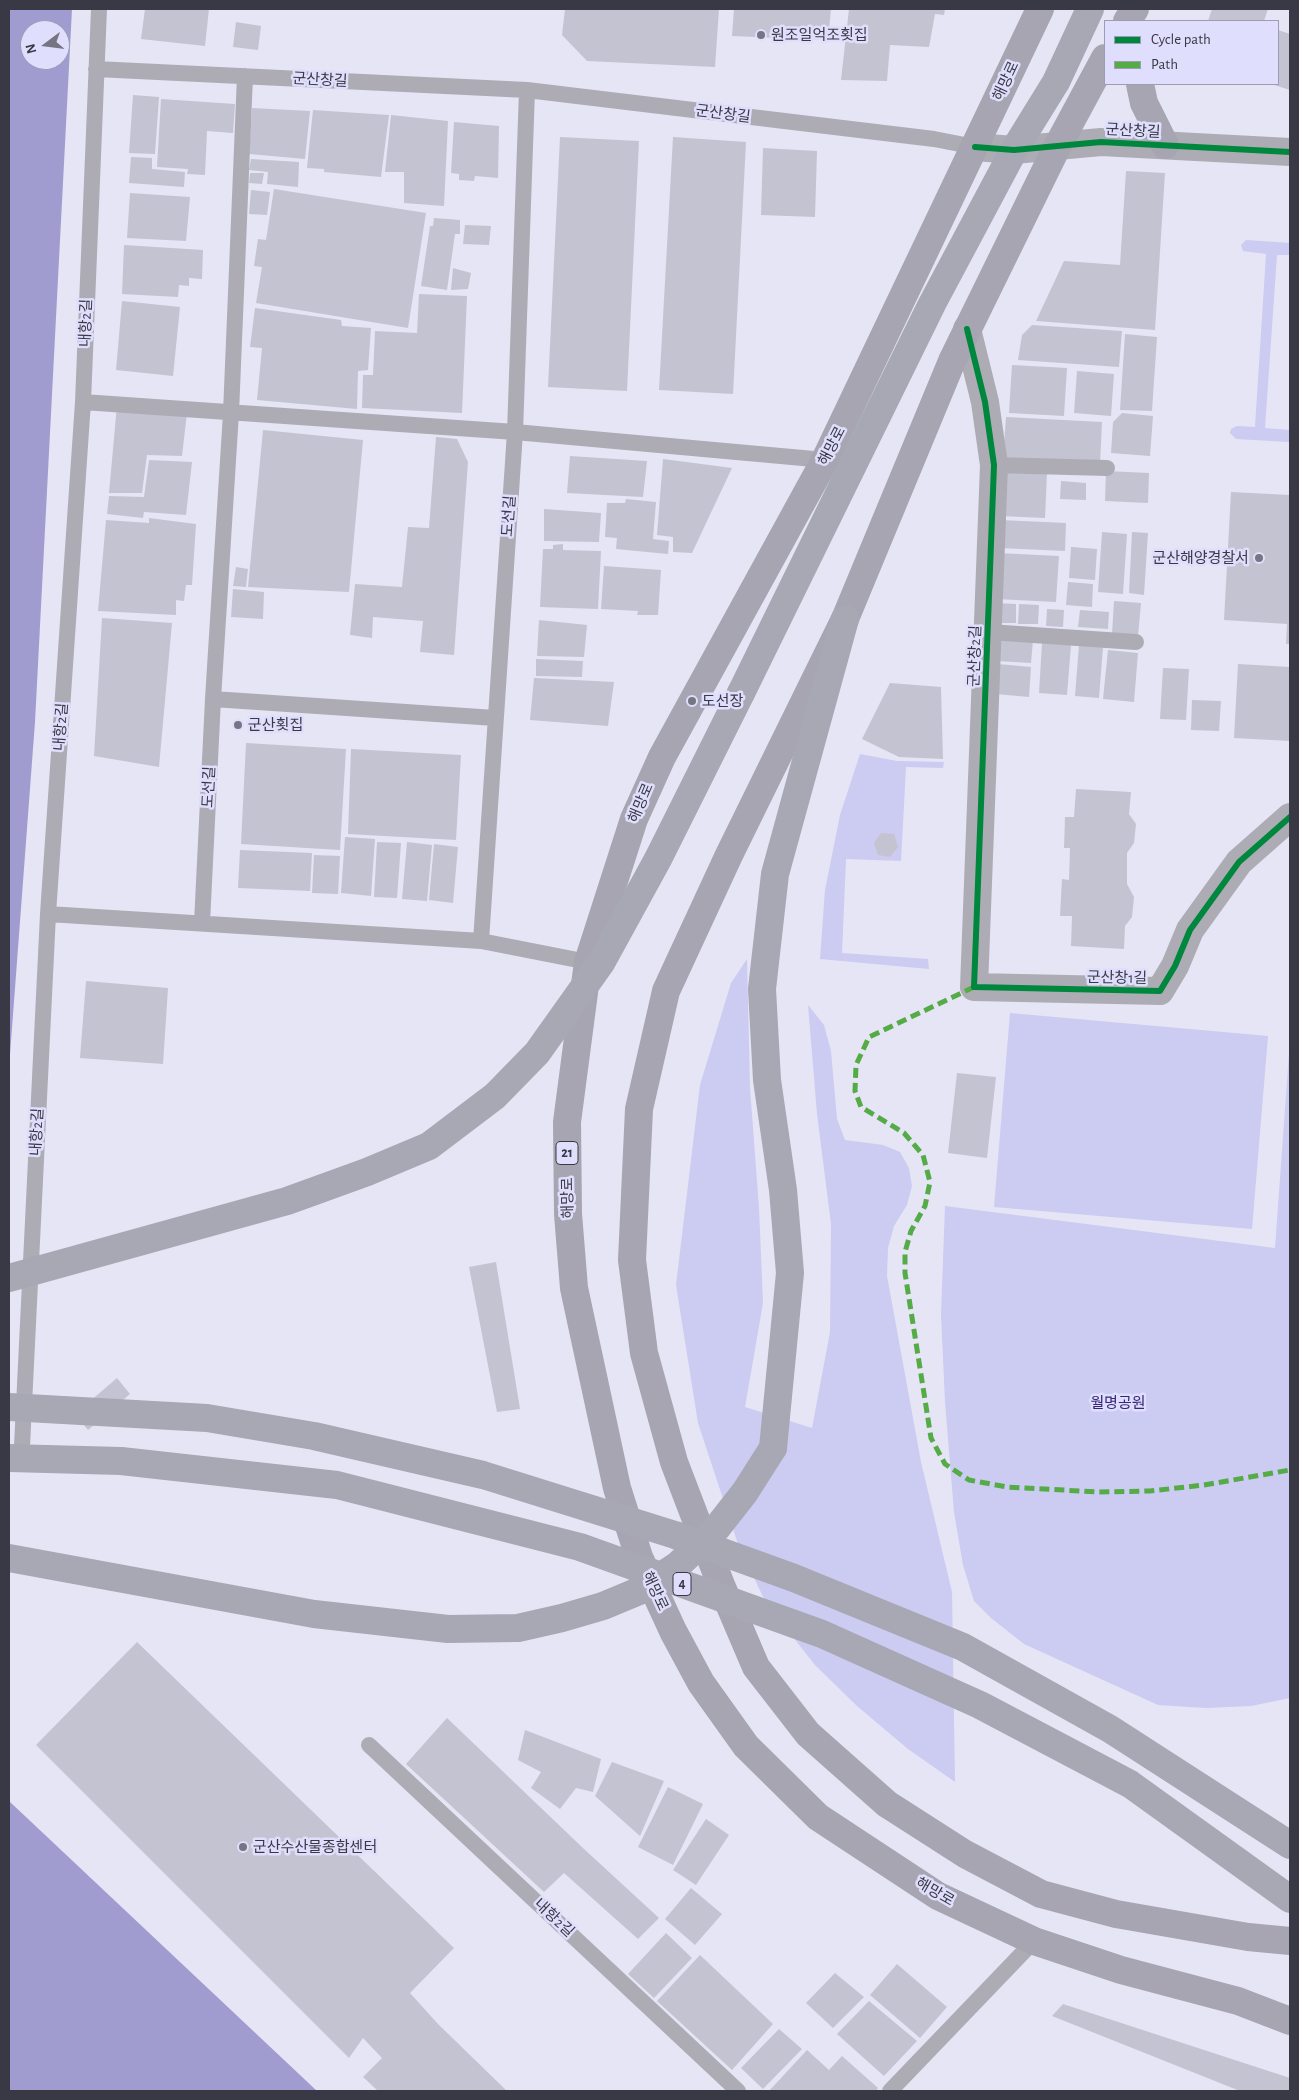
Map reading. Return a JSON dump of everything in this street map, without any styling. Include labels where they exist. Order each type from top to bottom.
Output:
[{"type":"highway","points":[[9,1278],[287,1201],[367,1172],[429,1146],[495,1096],[537,1053],[601,963],[658,860],[932,304],[1014,150],[1056,82],[1090,9]]},
{"type":"highway","points":[[9,1558],[314,1614],[448,1629],[518,1628],[603,1606],[638,1591],[678,1565],[716,1529],[773,1448],[790,1273],[782,1190],[767,1080],[762,989],[775,874],[845,619]]},
{"type":"highway","points":[[9,1407],[207,1418],[314,1436],[483,1475],[675,1535],[794,1578],[963,1647],[1110,1729],[1290,1845]]},
{"type":"highway","name":"4","points":[[15,1452],[121,1461],[337,1485],[580,1547],[822,1634],[980,1705],[1130,1784],[1290,1899]]},
{"type":"main road","name":"해망로","points":[[1040,9],[825,460],[662,757],[634,819],[588,962],[567,1122],[568,1214],[574,1288],[617,1488],[643,1565],[673,1631],[702,1683],[746,1746],[818,1817],[938,1896],[1034,1941],[1121,1970],[1238,2001],[1290,2021]]},
{"type":"main road","points":[[1128,20],[1134,9]]},
{"type":"main road","points":[[1104,60],[1057,147],[967,329],[845,619],[729,855],[666,991],[639,1109],[632,1260],[644,1353],[674,1462],[721,1585],[756,1666],[808,1734],[887,1804],[965,1854],[1041,1894],[1116,1914],[1248,1937],[1290,1941]]},
{"type":"main road","points":[[1140,85],[1144,103],[1165,145]]},
{"type":"street","name":"군산창길","points":[[975,147],[1014,150],[1101,142],[1290,152]]},
{"type":"street","name":"군산창2길","points":[[967,329],[985,402],[994,465],[974,987]]},
{"type":"street","name":"군산창1길","points":[[974,987],[1160,991],[1175,966],[1190,930],[1240,862],[1290,817]]},
{"type":"lane","name":"내항2길","points":[[15,1452],[48,914],[83,402],[99,9]]},
{"type":"lane","name":"군산창길","points":[[96,69],[527,90],[934,139],[975,147]]},
{"type":"lane","points":[[231,413],[245,76]]},
{"type":"lane","name":"도선길","points":[[481,941],[515,432],[527,90]]},
{"type":"lane","points":[[83,402],[515,432],[825,460]]},
{"type":"lane","name":"도선길","points":[[202,922],[213,700],[231,413]]},
{"type":"lane","points":[[994,465],[1107,468]]},
{"type":"lane","points":[[989,632],[1136,642]]},
{"type":"lane","points":[[213,700],[495,718]]},
{"type":"lane","points":[[48,914],[202,922],[481,941],[588,962]]},
{"type":"lane","name":"내항2길","points":[[369,1745],[738,2091]]},
{"type":"lane","points":[[890,2091],[1034,1941]]},
{"type":"green space","points":[[1246,240],[1290,243],[1290,255],[1277,255],[1265,428],[1289,430],[1289,442],[1236,439],[1230,433],[1231,429],[1237,426],[1255,427],[1266,254],[1243,251],[1241,245]]},
{"type":"green space","points":[[860,754],[897,761],[944,762],[943,768],[906,767],[901,861],[846,859],[842,953],[928,959],[929,969],[820,959],[825,890],[840,815]]},
{"type":"green space","points":[[747,959],[750,1088],[759,1208],[763,1303],[745,1407],[812,1428],[830,1332],[831,1224],[817,1114],[808,1005],[824,1025],[831,1051],[837,1119],[845,1140],[883,1145],[900,1152],[909,1168],[912,1186],[907,1205],[894,1226],[888,1248],[887,1276],[921,1462],[952,1592],[955,1782],[908,1749],[857,1706],[815,1665],[766,1603],[738,1544],[698,1423],[676,1285],[700,1085],[731,983]]},
{"type":"green space","points":[[1010,1013],[1268,1036],[1252,1229],[994,1207]]},
{"type":"green space","name":"월명공원","points":[[1290,1040],[1290,1698],[1251,1706],[1206,1708],[1158,1705],[1024,1644],[991,1618],[974,1601],[963,1565],[954,1512],[945,1402],[941,1314],[945,1206],[1275,1248]]},
{"type":"shaded area","points":[[9,9],[72,9],[70,48],[70,20],[20,20],[20,70],[69,70],[35,722],[9,1068]]},
{"type":"shaded area","points":[[9,1801],[317,2091],[9,2091]]},
{"type":"building","points":[[145,9],[209,9],[205,46],[141,39]]},
{"type":"building","points":[[565,9],[719,9],[715,67],[587,61],[562,35]]},
{"type":"building","points":[[734,9],[831,9],[828,40],[732,36]]},
{"type":"building","points":[[849,9],[945,9],[944,15],[935,14],[929,47],[890,45],[887,81],[841,80]]},
{"type":"building","points":[[1212,9],[1268,9],[1264,20],[1208,20]]},
{"type":"building","points":[[236,22],[261,26],[258,50],[233,47]]},
{"type":"building","points":[[1279,30],[1290,34],[1290,90],[1274,85],[1279,85]]},
{"type":"building","points":[[133,95],[159,97],[155,154],[129,153]]},
{"type":"building","points":[[161,99],[235,104],[233,133],[207,131],[205,175],[187,174],[188,169],[157,167]]},
{"type":"building","points":[[252,108],[310,111],[305,159],[249,154]]},
{"type":"building","points":[[313,110],[389,115],[381,177],[324,172],[324,169],[307,168]]},
{"type":"building","points":[[391,115],[448,121],[444,206],[404,203],[404,172],[385,172]]},
{"type":"building","points":[[454,122],[499,126],[498,178],[475,176],[474,181],[459,180],[459,174],[451,173]]},
{"type":"building","points":[[560,137],[639,141],[627,391],[548,387]]},
{"type":"building","points":[[673,137],[746,142],[733,394],[659,390]]},
{"type":"building","points":[[763,148],[817,151],[815,217],[761,215]]},
{"type":"building","points":[[131,157],[152,158],[152,169],[185,172],[184,187],[129,183]]},
{"type":"building","points":[[251,159],[299,162],[298,187],[267,184],[268,172],[249,170]]},
{"type":"building","points":[[1126,171],[1165,173],[1155,330],[1036,321],[1064,261],[1120,265]]},
{"type":"building","points":[[250,173],[264,173],[262,184],[249,183]]},
{"type":"building","points":[[274,189],[426,213],[408,328],[256,303],[262,267],[254,266],[258,239],[266,240]]},
{"type":"building","points":[[251,190],[270,192],[267,215],[249,214]]},
{"type":"building","points":[[130,193],[190,197],[186,241],[127,238]]},
{"type":"building","points":[[434,218],[460,220],[460,234],[455,234],[447,290],[421,286],[430,226],[433,226]]},
{"type":"building","points":[[465,225],[491,226],[489,245],[463,244]]},
{"type":"building","points":[[124,245],[203,250],[202,279],[189,278],[189,286],[179,285],[178,297],[122,294]]},
{"type":"building","points":[[453,268],[471,273],[468,289],[451,290]]},
{"type":"building","points":[[419,294],[467,296],[462,413],[362,408],[363,375],[373,375],[375,331],[417,333]]},
{"type":"building","points":[[122,301],[180,307],[173,376],[116,370]]},
{"type":"building","points":[[255,308],[341,320],[342,326],[371,328],[368,370],[358,371],[357,409],[257,400],[262,348],[250,347]]},
{"type":"building","points":[[1032,325],[1122,331],[1119,367],[1018,360],[1022,335]]},
{"type":"building","points":[[1125,334],[1157,337],[1152,411],[1120,410]]},
{"type":"building","points":[[1012,365],[1067,368],[1064,416],[1009,413]]},
{"type":"building","points":[[1077,371],[1114,374],[1111,416],[1074,413]]},
{"type":"building","points":[[117,405],[187,413],[182,456],[147,455],[142,493],[109,493]]},
{"type":"building","points":[[1122,413],[1153,416],[1150,456],[1111,453],[1113,422]]},
{"type":"building","points":[[1006,417],[1102,422],[1100,464],[1003,459]]},
{"type":"building","points":[[263,430],[363,440],[349,592],[248,587]]},
{"type":"building","points":[[436,437],[457,439],[468,462],[454,655],[420,652],[423,621],[373,617],[372,638],[350,635],[355,584],[402,587],[408,527],[429,528]]},
{"type":"building","points":[[570,456],[647,461],[643,497],[567,493]]},
{"type":"building","points":[[663,459],[732,468],[692,553],[673,552],[673,537],[657,535]]},
{"type":"building","points":[[149,460],[192,462],[186,515],[144,512],[143,518],[107,514],[109,496],[144,497]]},
{"type":"building","points":[[1000,471],[1047,473],[1045,518],[999,516]]},
{"type":"building","points":[[1106,471],[1149,473],[1148,503],[1105,501]]},
{"type":"building","points":[[1061,481],[1086,483],[1086,500],[1060,499]]},
{"type":"building","name":"군산해양경찰서","points":[[1231,492],[1290,495],[1290,644],[1286,644],[1287,624],[1224,620]]},
{"type":"building","points":[[626,499],[656,502],[653,539],[669,541],[668,554],[616,549],[617,538],[605,537],[607,503],[625,503]]},
{"type":"building","points":[[544,509],[601,513],[599,542],[544,541]]},
{"type":"building","points":[[149,518],[196,524],[192,585],[186,585],[184,601],[176,600],[176,615],[98,611],[106,520],[149,523]]},
{"type":"building","points":[[1000,520],[1066,523],[1065,551],[999,548]]},
{"type":"building","points":[[1102,532],[1127,534],[1123,594],[1098,592]]},
{"type":"building","points":[[1132,532],[1148,533],[1144,595],[1129,593]]},
{"type":"building","points":[[563,544],[563,550],[601,551],[598,609],[540,607],[543,549],[553,549],[553,545]]},
{"type":"building","points":[[1071,547],[1097,549],[1095,580],[1069,578]]},
{"type":"building","points":[[998,553],[1059,556],[1056,602],[996,599]]},
{"type":"building","points":[[604,566],[661,570],[658,615],[637,615],[638,611],[601,609]]},
{"type":"building","points":[[236,567],[248,569],[246,587],[233,586]]},
{"type":"building","points":[[1068,582],[1093,584],[1092,607],[1066,605]]},
{"type":"building","points":[[233,589],[264,592],[263,619],[231,617]]},
{"type":"building","points":[[1114,601],[1141,603],[1138,636],[1112,634]]},
{"type":"building","points":[[996,603],[1016,604],[1016,623],[995,623]]},
{"type":"building","points":[[1019,604],[1039,605],[1038,624],[1018,624]]},
{"type":"building","points":[[1047,609],[1064,610],[1063,627],[1046,626]]},
{"type":"building","points":[[1080,610],[1109,612],[1108,629],[1078,627]]},
{"type":"building","points":[[102,618],[172,623],[159,767],[94,756]]},
{"type":"building","points":[[539,620],[587,625],[584,657],[537,656]]},
{"type":"building","points":[[999,637],[1033,640],[1031,663],[997,661]]},
{"type":"building","points":[[1042,643],[1071,645],[1067,695],[1039,693]]},
{"type":"building","points":[[1079,645],[1103,647],[1099,698],[1075,696]]},
{"type":"building","points":[[1108,650],[1138,653],[1134,702],[1103,699]]},
{"type":"building","points":[[536,659],[583,661],[582,677],[536,676]]},
{"type":"building","points":[[998,664],[1031,667],[1029,697],[996,694]]},
{"type":"building","points":[[1238,664],[1290,667],[1290,741],[1234,738]]},
{"type":"building","points":[[1163,668],[1189,669],[1186,720],[1160,719]]},
{"type":"building","points":[[534,678],[614,682],[608,726],[530,720]]},
{"type":"building","points":[[890,683],[941,687],[943,759],[899,757],[862,739]]},
{"type":"building","points":[[1192,700],[1221,701],[1219,731],[1191,730]]},
{"type":"building","points":[[246,743],[346,749],[340,850],[241,844]]},
{"type":"building","points":[[351,749],[461,755],[456,840],[348,834]]},
{"type":"building","points":[[1076,789],[1131,792],[1129,814],[1136,824],[1134,843],[1127,853],[1127,884],[1134,897],[1132,917],[1125,926],[1124,949],[1071,946],[1072,916],[1060,916],[1062,879],[1069,880],[1070,848],[1064,848],[1065,817],[1074,817]]},
{"type":"building","points":[[881,833],[894,834],[898,847],[890,857],[878,855],[874,843]]},
{"type":"building","points":[[345,837],[375,839],[371,896],[341,893]]},
{"type":"building","points":[[377,842],[401,843],[397,898],[374,897]]},
{"type":"building","points":[[407,842],[432,845],[427,901],[402,899]]},
{"type":"building","points":[[434,844],[458,847],[453,903],[429,900]]},
{"type":"building","points":[[240,850],[312,853],[310,891],[238,888]]},
{"type":"building","points":[[314,855],[340,856],[338,894],[312,893]]},
{"type":"building","points":[[86,981],[168,988],[163,1064],[80,1058]]},
{"type":"building","points":[[957,1073],[996,1077],[987,1158],[948,1153]]},
{"type":"building","points":[[496,1262],[520,1409],[497,1412],[469,1267]]},
{"type":"building","points":[[117,1378],[130,1394],[88,1430],[75,1414]]},
{"type":"building","name":"군산수산물종합센터","points":[[137,1642],[454,1948],[410,1993],[438,2024],[507,2091],[378,2091],[363,2077],[382,2058],[363,2038],[349,2058],[36,1745]]},
{"type":"building","points":[[447,1718],[659,1918],[638,1939],[564,1873],[544,1892],[406,1764]]},
{"type":"building","points":[[525,1730],[601,1759],[593,1792],[576,1788],[560,1809],[531,1788],[541,1772],[518,1760]]},
{"type":"building","points":[[612,1762],[664,1781],[640,1836],[595,1796]]},
{"type":"building","points":[[668,1787],[703,1804],[673,1865],[638,1847]]},
{"type":"building","points":[[706,1819],[729,1835],[696,1885],[673,1870]]},
{"type":"building","points":[[691,1888],[722,1914],[695,1945],[665,1919]]},
{"type":"building","points":[[666,1933],[692,1958],[654,1998],[628,1974]]},
{"type":"building","points":[[700,1955],[773,2024],[732,2070],[657,2001]]},
{"type":"building","points":[[897,1964],[947,2007],[920,2038],[870,1995]]},
{"type":"building","points":[[835,1973],[864,1997],[833,2028],[806,2003]]},
{"type":"building","points":[[869,2001],[917,2041],[884,2076],[837,2034]]},
{"type":"building","points":[[1063,2004],[1290,2078],[1290,2091],[1240,2091],[1052,2016]]},
{"type":"building","points":[[779,2029],[802,2049],[763,2089],[741,2068]]},
{"type":"building","points":[[807,2050],[829,2070],[842,2056],[878,2088],[876,2091],[769,2091]]},
{"type":"marked path","points":[[974,987],[869,1037],[856,1065],[855,1091],[861,1107],[904,1133],[923,1155],[930,1182],[925,1206],[911,1231],[905,1252],[905,1273],[931,1438],[945,1464],[969,1480],[1007,1487],[1099,1492],[1150,1491],[1204,1485],[1290,1470]]},
{"type":"cycle path","points":[[975,147],[1014,150],[1101,142],[1290,152]]},
{"type":"cycle path","points":[[967,329],[985,402],[994,465],[974,987],[1160,991],[1175,966],[1190,930],[1239,862],[1290,817]]},
{"type":"place","name":"원조일억조횟집","points":[[761,35]]},
{"type":"place","name":"군산해양경찰서","points":[[1259,558]]},
{"type":"place","name":"도선장","points":[[692,701]]},
{"type":"place","name":"군산횟집","points":[[238,725]]},
{"type":"place","name":"군산수산물종합센터","points":[[243,1847]]}]
